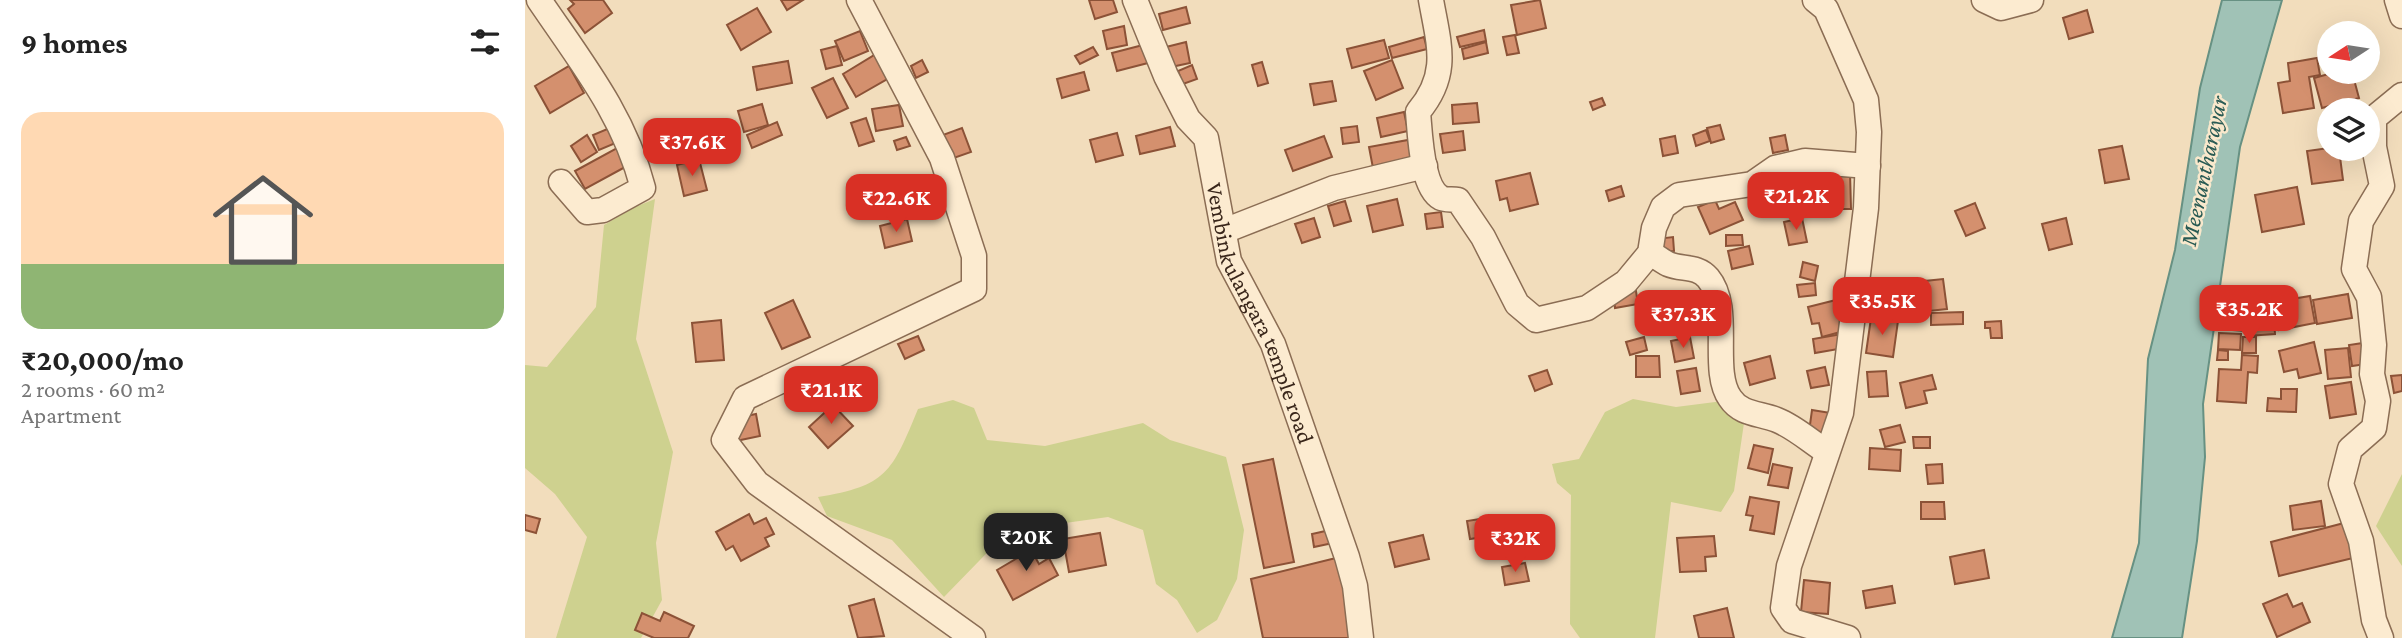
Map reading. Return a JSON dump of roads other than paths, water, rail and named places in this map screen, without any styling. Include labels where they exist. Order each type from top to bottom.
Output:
[{"type":"street","points":[[539,0],[614,110],[635,156],[643,188],[603,209],[587,212],[561,182]]},
{"type":"street","points":[[859,0],[942,159],[974,256],[974,289],[745,398],[724,440],[757,483],[973,638]]},
{"type":"street","name":"Vembinkulangara temple road","points":[[1135,0],[1165,76],[1188,119],[1206,138],[1229,261],[1273,344],[1347,557],[1355,586],[1361,638]]},
{"type":"street","points":[[1431,0],[1440,54],[1435,92],[1418,112],[1425,166],[1431,188],[1442,198],[1458,200],[1483,237],[1517,304],[1536,320],[1587,308],[1626,282],[1650,253],[1654,228],[1663,207],[1679,195],[1752,184],[1775,168],[1805,161],[1868,166]]},
{"type":"street","points":[[1984,0],[2001,8],[2031,0]]},
{"type":"street","points":[[2397,0],[2402,16]]},
{"type":"street","points":[[1818,1],[1826,9],[1866,100],[1868,166],[1855,313],[1841,413],[1789,566],[1783,608],[1792,621],[1847,638]]},
{"type":"street","points":[[2381,638],[2374,620],[2361,541],[2341,484],[2350,449],[2374,428],[2378,401],[2372,374],[2374,345],[2369,297],[2354,269],[2361,221],[2382,186],[2374,146],[2374,118],[2402,95]]},
{"type":"street","points":[[1224,231],[1334,188],[1425,166]]},
{"type":"street","points":[[1650,253],[1670,265],[1694,268],[1708,278],[1716,297],[1723,343],[1723,380],[1728,397],[1741,411],[1779,421],[1827,452]]},
{"type":"water","name":"Meenantharayar","points":[[2222,0],[2282,0],[2240,147],[2203,404],[2205,457],[2197,541],[2182,638],[2112,638],[2139,543],[2148,359],[2175,250],[2200,88]]}]
